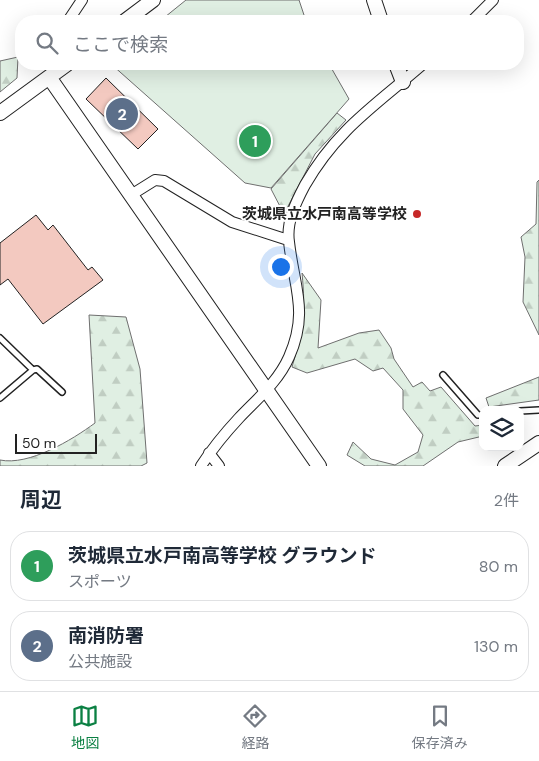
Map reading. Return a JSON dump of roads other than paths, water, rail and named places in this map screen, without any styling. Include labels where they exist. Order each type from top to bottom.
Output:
[{"type":"street","points":[[72,15],[82,0]]},
{"type":"street","points":[[133,15],[153,0]]},
{"type":"street","points":[[374,0],[379,15]]},
{"type":"street","points":[[478,15],[493,0]]},
{"type":"street","points":[[0,113],[59,70]]},
{"type":"street","points":[[398,70],[403,82]]},
{"type":"street","points":[[201,466],[210,453],[280,374],[289,356],[300,321],[299,291],[288,240],[294,206],[321,158],[349,126],[416,70]]},
{"type":"street","points":[[49,77],[319,466]]},
{"type":"street","points":[[131,195],[155,180],[164,181],[232,222],[288,240]]},
{"type":"street","points":[[505,466],[539,443]]},
{"type":"street","points":[[210,453],[219,466]]},
{"type":"lane","points":[[0,338],[33,370],[37,369],[62,392]]},
{"type":"lane","points":[[0,398],[33,370]]},
{"type":"lane","points":[[443,375],[479,415]]},
{"type":"lane","points":[[524,411],[539,410]]},
{"type":"place","name":"南消防署","points":[[122,114]]},
{"type":"place","name":"茨城県立水戸南高等学校 グラウンド","points":[[255,141]]},
{"type":"place","name":"茨城県立水戸南高等学校","points":[[417,214]]}]
